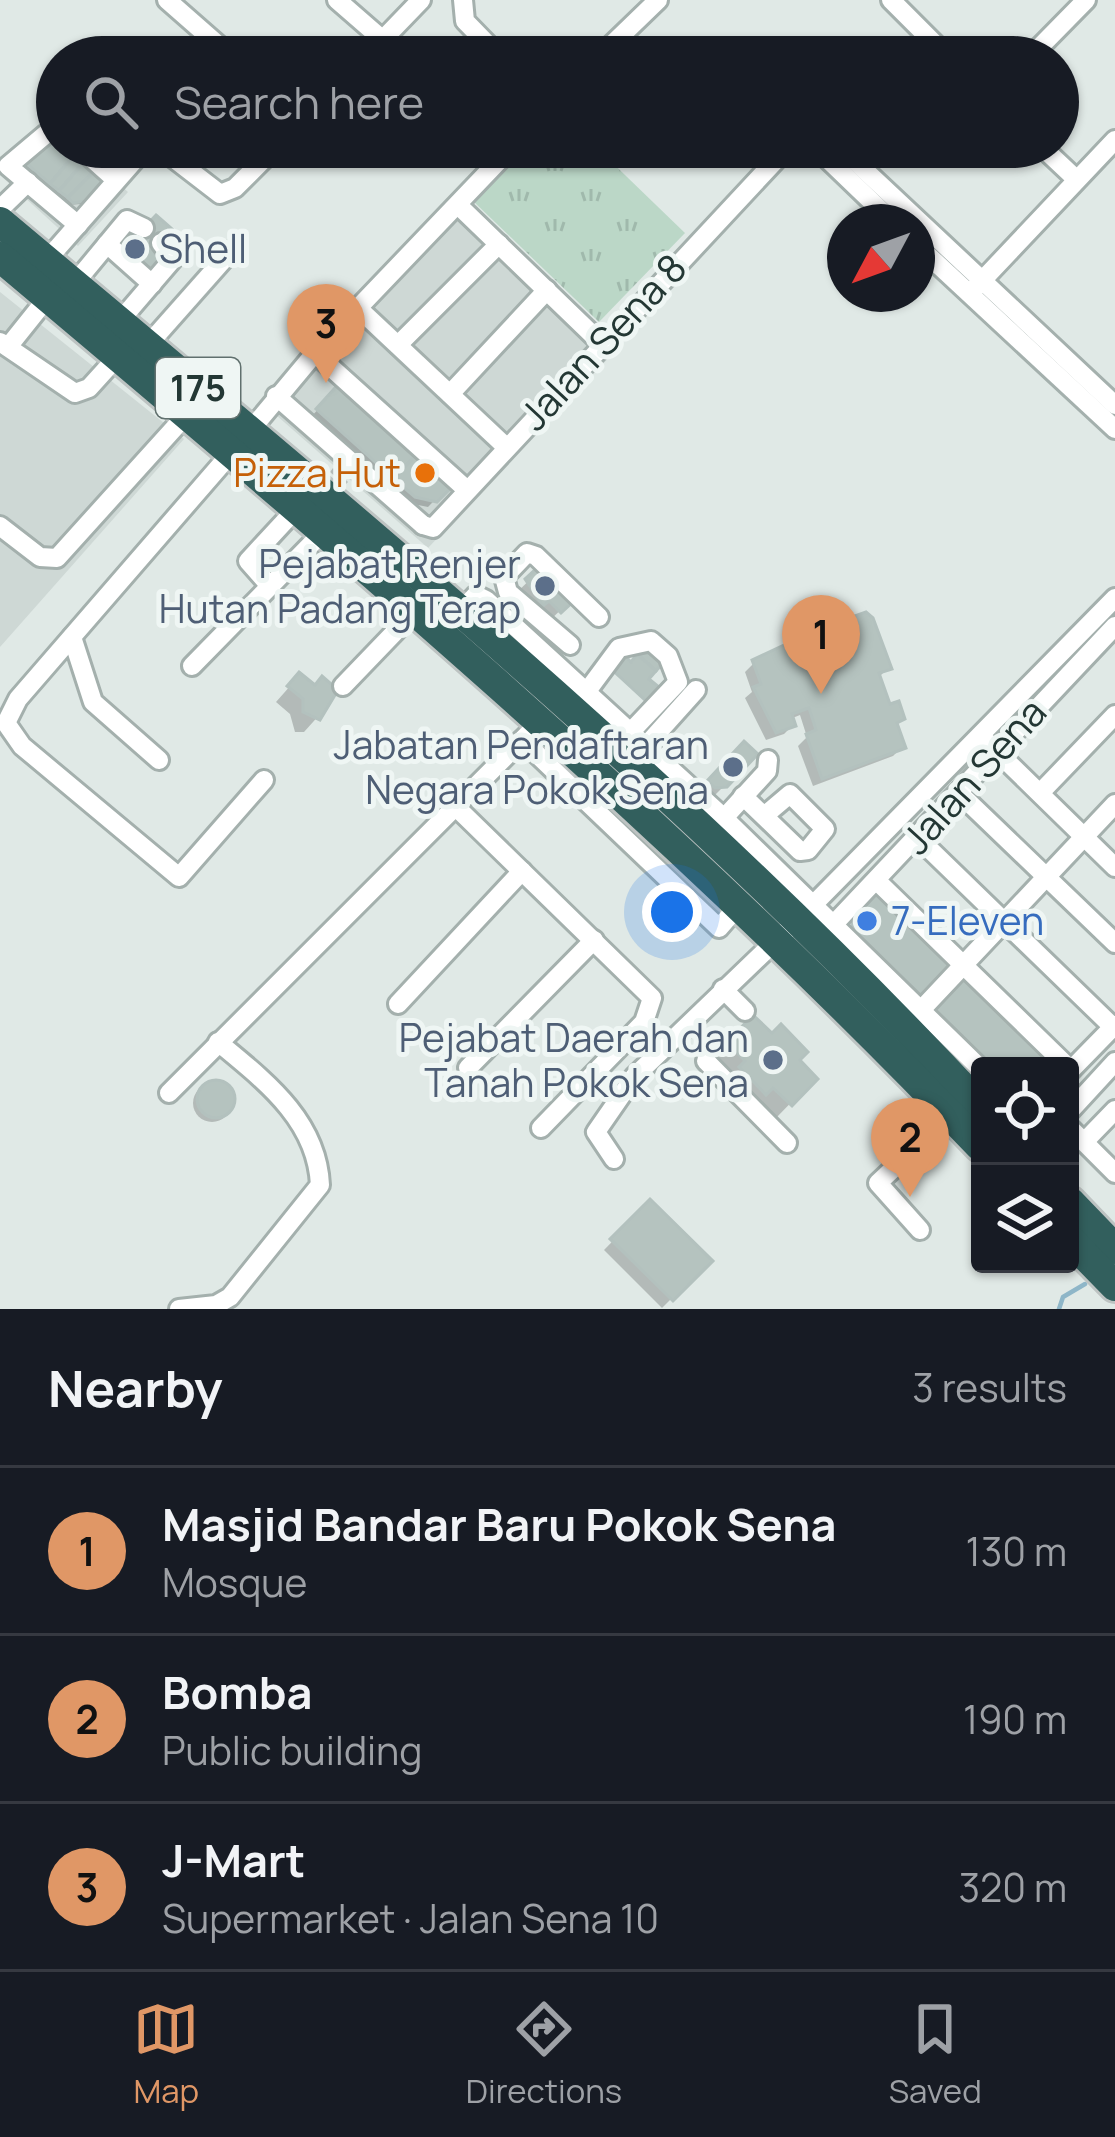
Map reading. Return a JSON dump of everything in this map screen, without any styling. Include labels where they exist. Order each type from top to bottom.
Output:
[{"type":"highway","name":"175","points":[[0,222],[46,261],[61,291],[240,442],[395,554],[461,610],[555,717],[641,833],[740,905],[795,921],[971,1135]]},
{"type":"highway","name":"175","points":[[0,257],[119,322],[133,351],[187,414],[240,442],[298,507],[417,609],[555,717],[629,744],[795,921],[971,1097]]},
{"type":"highway","points":[[1079,1211],[1115,1249]]},
{"type":"highway","points":[[1079,1249],[1115,1286]]},
{"type":"street","points":[[167,0],[208,36]]},
{"type":"street","points":[[337,0],[378,36]]},
{"type":"street","points":[[387,36],[421,0]]},
{"type":"street","points":[[463,0],[465,21],[480,36]]},
{"type":"street","points":[[621,36],[658,0]]},
{"type":"street","points":[[891,0],[928,36]]},
{"type":"street","points":[[1051,36],[1086,0]]},
{"type":"street","points":[[975,287],[1115,140]]},
{"type":"street","points":[[36,145],[10,160],[10,168],[78,225]]},
{"type":"street","points":[[103,168],[116,180]]},
{"type":"street","points":[[46,261],[127,168]]},
{"type":"street","points":[[185,168],[214,191],[235,188],[255,168]]},
{"type":"street","points":[[264,780],[178,878],[22,746],[6,723],[18,700],[277,396],[492,168]]},
{"type":"street","name":"Jalan Sena 8","points":[[395,554],[423,525],[433,528],[768,168]]},
{"type":"street","points":[[843,168],[876,204]]},
{"type":"street","points":[[847,168],[975,287],[1115,429]]},
{"type":"street","points":[[1064,168],[1076,179]]},
{"type":"street","points":[[0,209],[28,182]]},
{"type":"street","points":[[458,205],[601,343]]},
{"type":"street","points":[[144,228],[129,219],[4,344],[75,393],[89,388],[133,351],[232,250]]},
{"type":"street","points":[[119,322],[174,256],[161,242]]},
{"type":"street","points":[[107,244],[152,284]]},
{"type":"street","points":[[398,345],[500,244]]},
{"type":"street","points":[[935,258],[1115,405]]},
{"type":"street","points":[[450,394],[547,290]]},
{"type":"street","points":[[358,308],[505,446]]},
{"type":"street","points":[[315,353],[467,490]]},
{"type":"street","points":[[277,396],[423,525]]},
{"type":"street","points":[[0,526],[40,557],[57,558],[187,414]]},
{"type":"street","points":[[270,586],[248,561],[298,507]]},
{"type":"street","points":[[192,666],[325,530]]},
{"type":"street","points":[[569,645],[508,592],[503,577],[527,553],[599,616]]},
{"type":"street","points":[[461,610],[472,598],[481,597],[514,626],[555,717]]},
{"type":"street","points":[[614,1160],[596,1132],[634,1077],[1115,598]]},
{"type":"street","points":[[343,686],[417,609]]},
{"type":"street","points":[[514,626],[529,611]]},
{"type":"street","name":"Jalan Sena","points":[[833,925],[1115,626]]},
{"type":"street","points":[[72,637],[93,702],[159,760]]},
{"type":"street","points":[[169,1093],[455,806],[555,717],[628,642],[651,641],[668,656],[678,682],[629,744]]},
{"type":"street","points":[[629,744],[696,690]]},
{"type":"street","points":[[1040,793],[1115,715]]},
{"type":"street","points":[[980,734],[1115,867]]},
{"type":"street","points":[[629,744],[724,818],[795,921],[833,925],[971,1059]]},
{"type":"street","points":[[724,818],[767,771],[768,760]]},
{"type":"street","points":[[960,794],[1115,943]]},
{"type":"street","points":[[743,796],[764,816]]},
{"type":"street","points":[[920,1010],[1115,804]]},
{"type":"street","points":[[455,806],[648,993],[652,1011],[541,1128]]},
{"type":"street","points":[[918,838],[1114,1026],[1079,1059]]},
{"type":"street","points":[[398,1004],[522,871]]},
{"type":"street","points":[[877,881],[1057,1057]]},
{"type":"street","points":[[468,1067],[594,940]]},
{"type":"street","points":[[723,988],[746,1011]]},
{"type":"street","points":[[178,1309],[230,1297],[320,1185],[319,1160],[308,1134],[271,1085],[218,1042]]},
{"type":"street","points":[[706,1061],[787,1143]]},
{"type":"street","points":[[1079,1101],[1115,1062]]},
{"type":"street","points":[[1079,1134],[1115,1110]]},
{"type":"street","points":[[1079,1137],[1115,1173]]},
{"type":"street","points":[[912,1151],[878,1183],[920,1230]]},
{"type":"shaded area","points":[[36,136],[36,168],[101,168],[128,192],[78,246],[0,175],[0,159]]},
{"type":"shaded area","points":[[458,192],[619,347],[428,548],[260,401]]},
{"type":"shaded area","points":[[0,292],[184,439],[0,647]]},
{"type":"green space","points":[[505,168],[618,168],[685,233],[599,322],[473,201]]},
{"type":"building","points":[[36,152],[36,168],[63,168],[50,184],[22,160]]},
{"type":"building","points":[[63,168],[79,168],[59,191],[50,184]]},
{"type":"building","points":[[79,168],[94,171],[68,198],[59,191]]},
{"type":"building","points":[[94,171],[106,182],[87,201],[73,203],[68,198]]},
{"type":"building","points":[[156,215],[172,229],[158,246],[171,257],[156,274],[117,240],[130,225],[139,233]]},
{"type":"building","points":[[345,377],[422,448],[394,479],[316,409]]},
{"type":"building","name":"Pizza Hut","points":[[422,448],[458,481],[437,502],[415,497],[394,479]]},
{"type":"building","name":"Pejabat Renjer Hutan Padang Terap","points":[[540,565],[574,601],[561,613],[549,601],[543,606],[525,579]]},
{"type":"building","points":[[866,612],[873,618],[892,669],[879,673],[890,704],[899,701],[905,719],[897,723],[906,748],[822,779],[806,734],[816,730],[809,708],[792,714],[796,726],[776,733],[753,687],[761,684],[752,660],[801,637],[804,646],[842,632],[838,622]]},
{"type":"building","points":[[649,642],[667,659],[656,671],[637,654]]},
{"type":"building","points":[[621,652],[631,662],[637,654],[656,671],[649,679],[660,688],[647,702],[608,666]]},
{"type":"building","points":[[299,672],[315,685],[322,676],[338,690],[320,720],[303,712],[303,699],[287,686]]},
{"type":"building","name":"Jabatan Pendaftaran Negara Pokok Sena","points":[[744,741],[758,754],[727,787],[715,788],[707,781]]},
{"type":"building","points":[[876,890],[955,964],[923,999],[852,932],[852,917]]},
{"type":"building","points":[[961,972],[1047,1057],[984,1057],[930,1005]]},
{"type":"building","name":"Pejabat Daerah dan Tanah Pokok Sena","points":[[753,1015],[772,1033],[781,1024],[808,1052],[800,1060],[818,1079],[792,1106],[773,1088],[766,1095],[739,1067],[745,1061],[727,1042]]},
{"type":"building","points":[[216,1080],[230,1085],[235,1099],[230,1113],[216,1118],[202,1113],[197,1099],[202,1085]]},
{"type":"building","points":[[650,1199],[713,1261],[673,1301],[610,1239]]},
{"type":"waterway","points":[[1059,1309],[1063,1297],[1085,1284]]},
{"type":"place","name":"Shell","points":[[135,249]]},
{"type":"place","name":"J-Mart","points":[[326,383]]},
{"type":"place","name":"Pizza Hut","points":[[425,473]]},
{"type":"place","name":"Pejabat Renjer Hutan Padang Terap","points":[[545,586]]},
{"type":"place","name":"Masjid Bandar Baru Pokok Sena","points":[[821,694]]},
{"type":"place","name":"Jabatan Pendaftaran Negara Pokok Sena","points":[[733,767]]},
{"type":"place","name":"7-Eleven","points":[[867,921]]},
{"type":"place","name":"Pejabat Daerah dan Tanah Pokok Sena","points":[[773,1060]]},
{"type":"place","name":"Bomba","points":[[910,1197]]}]
